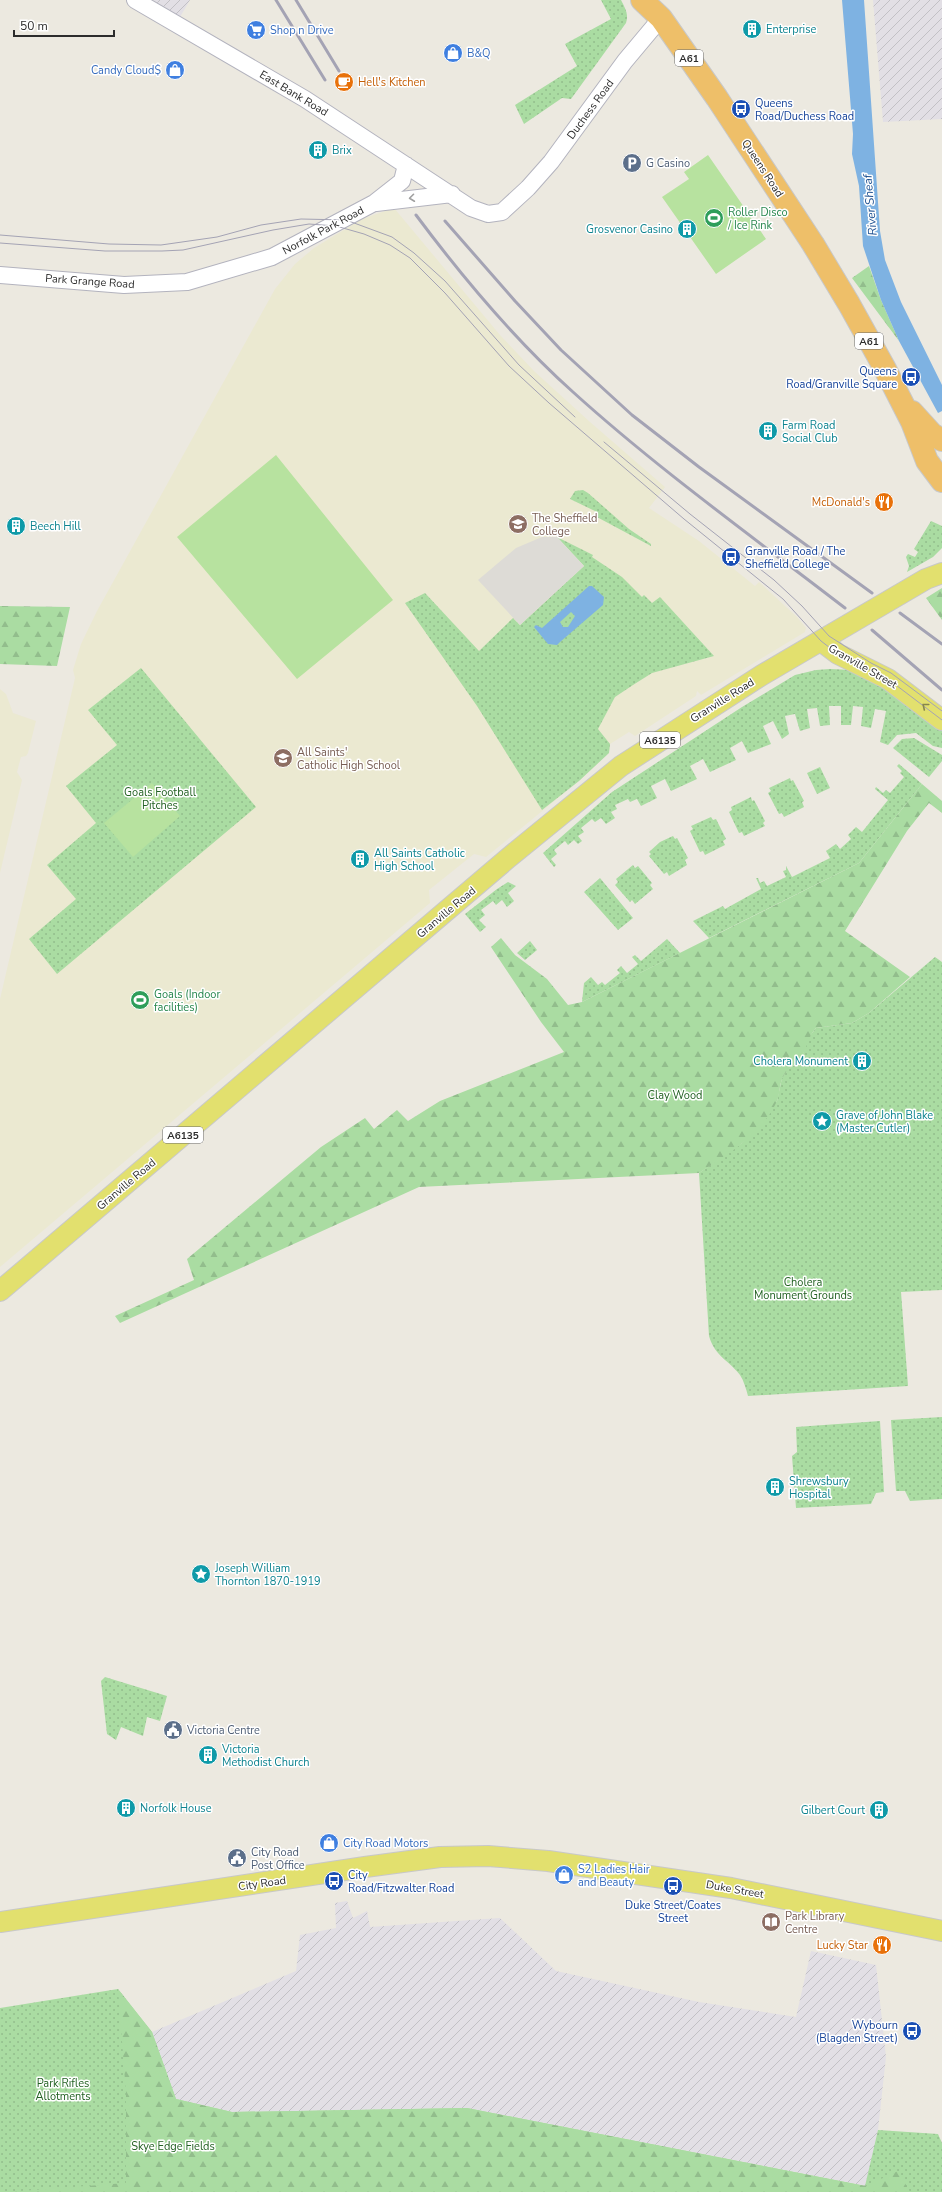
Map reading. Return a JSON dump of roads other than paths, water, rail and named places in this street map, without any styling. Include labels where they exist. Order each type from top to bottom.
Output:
[{"type":"highway","name":"Queens Road","points":[[642,0],[659,9],[813,244],[850,304],[905,406],[922,452],[942,480]]},
{"type":"highway","name":"Queens Road","points":[[905,406],[932,434],[942,440]]},
{"type":"main road","name":"Granville Road","points":[[0,1291],[586,794],[621,766],[693,718],[821,641],[934,576],[942,566]]},
{"type":"main road","name":"Granville Street","points":[[821,641],[838,654],[888,679],[942,720]]},
{"type":"main road","name":"City Road","points":[[0,1922],[440,1857],[482,1856],[526,1859]]},
{"type":"main road","name":"Duke Street","points":[[526,1859],[731,1888],[942,1931]]},
{"type":"street","name":"East Bank Road","points":[[135,0],[305,99],[449,193],[481,204],[494,204],[517,197]]},
{"type":"street","name":"Duchess Road","points":[[517,197],[538,177],[626,61],[659,9]]},
{"type":"street","name":"Norfolk Park Road","points":[[272,257],[374,203],[402,181],[406,165]]},
{"type":"street","name":"Norfolk Park Road","points":[[374,203],[449,193]]},
{"type":"street","name":"Park Grange Road","points":[[0,275],[124,285],[187,282],[272,257]]},
{"type":"water","name":"River Sheaf","points":[[842,0],[864,0],[880,231],[885,260],[901,302],[942,385],[942,411],[938,413],[899,341],[881,300],[863,246],[859,186],[852,154],[853,134]]},
{"type":"water","points":[[589,586],[592,586],[604,597],[603,605],[557,645],[548,644],[534,627],[536,625],[542,628]],"holes":[[[571,612],[575,616],[568,627],[563,627],[560,622]]]},
{"type":"tram line","points":[[0,235],[109,244],[161,245],[217,237],[261,225],[301,219],[346,220],[392,237],[414,253],[445,281],[519,365],[575,417]]},
{"type":"tram line","points":[[0,243],[105,251],[183,250],[273,230],[309,224],[336,226],[364,234],[390,245],[410,258],[445,293],[509,366],[549,403],[684,519],[783,599],[821,641],[838,654],[888,679],[942,720]]},
{"type":"tram line","points":[[604,442],[690,514],[774,580],[802,606],[829,636],[871,663],[891,673],[942,711]]},
{"type":"railway","points":[[276,0],[325,80]]},
{"type":"railway","points":[[296,0],[339,71]]},
{"type":"railway","points":[[416,215],[471,285],[530,351],[551,372],[638,448],[845,608]]},
{"type":"railway","points":[[445,221],[515,301],[561,350],[632,415],[699,467],[872,593]]},
{"type":"railway","points":[[900,613],[942,644]]},
{"type":"railway","points":[[872,630],[942,690]]},
{"type":"place","name":"Enterprise","points":[[752,29]]},
{"type":"place","name":"Shop n Drive","points":[[256,30]]},
{"type":"place","name":"B&Q","points":[[453,53]]},
{"type":"place","name":"Candy Cloud$","points":[[175,70]]},
{"type":"place","name":"Hell's Kitchen","points":[[344,82]]},
{"type":"place","name":"Queens Road/Duchess Road","points":[[741,109]]},
{"type":"place","name":"Brix","points":[[318,150]]},
{"type":"place","name":"G Casino","points":[[632,163]]},
{"type":"place","name":"Roller Disco / Ice Rink","points":[[714,218]]},
{"type":"place","name":"Grosvenor Casino","points":[[687,229]]},
{"type":"place","name":"Queens Road/Granville Square","points":[[911,377]]},
{"type":"place","name":"Farm Road Social Club","points":[[768,431]]},
{"type":"place","name":"McDonald's","points":[[884,502]]},
{"type":"place","name":"The Sheffield College","points":[[518,524]]},
{"type":"place","name":"Beech Hill","points":[[16,526]]},
{"type":"place","name":"Granville Road / The Sheffield College","points":[[731,557]]},
{"type":"place","name":"All Saints' Catholic High School","points":[[283,758]]},
{"type":"place","name":"All Saints Catholic High School","points":[[360,859]]},
{"type":"place","name":"Goals (Indoor facilities)","points":[[140,1000]]},
{"type":"place","name":"Cholera Monument","points":[[862,1061]]},
{"type":"place","name":"Grave of John Blake (Master Cutler)","points":[[822,1121]]},
{"type":"place","name":"Shrewsbury Hospital","points":[[775,1487]]},
{"type":"place","name":"Joseph William Thornton 1870-1919","points":[[201,1574]]},
{"type":"place","name":"Victoria Centre","points":[[173,1730]]},
{"type":"place","name":"Victoria Methodist Church","points":[[208,1755]]},
{"type":"place","name":"Norfolk House","points":[[126,1808]]},
{"type":"place","name":"Gilbert Court","points":[[879,1810]]},
{"type":"place","name":"City Road Motors","points":[[329,1843]]},
{"type":"place","name":"City Road Post Office","points":[[237,1858]]},
{"type":"place","name":"S2 Ladies Hair and Beauty","points":[[564,1875]]},
{"type":"place","name":"City Road/Fitzwalter Road","points":[[334,1881]]},
{"type":"place","name":"Duke Street/Coates Street","points":[[673,1886]]},
{"type":"place","name":"Park Library Centre","points":[[771,1922]]},
{"type":"place","name":"Lucky Star","points":[[882,1945]]},
{"type":"place","name":"Wybourn (Blagden Street)","points":[[912,2031]]},
{"type":"park label","name":"Goals Football Pitches","points":[[160,798]]},
{"type":"park label","name":"Clay Wood","points":[[675,1095]]},
{"type":"park label","name":"Cholera Monument Grounds","points":[[803,1288]]},
{"type":"park label","name":"Park Rifles Allotments","points":[[63,2089]]},
{"type":"park label","name":"Skye Edge Fields","points":[[173,2146]]}]
